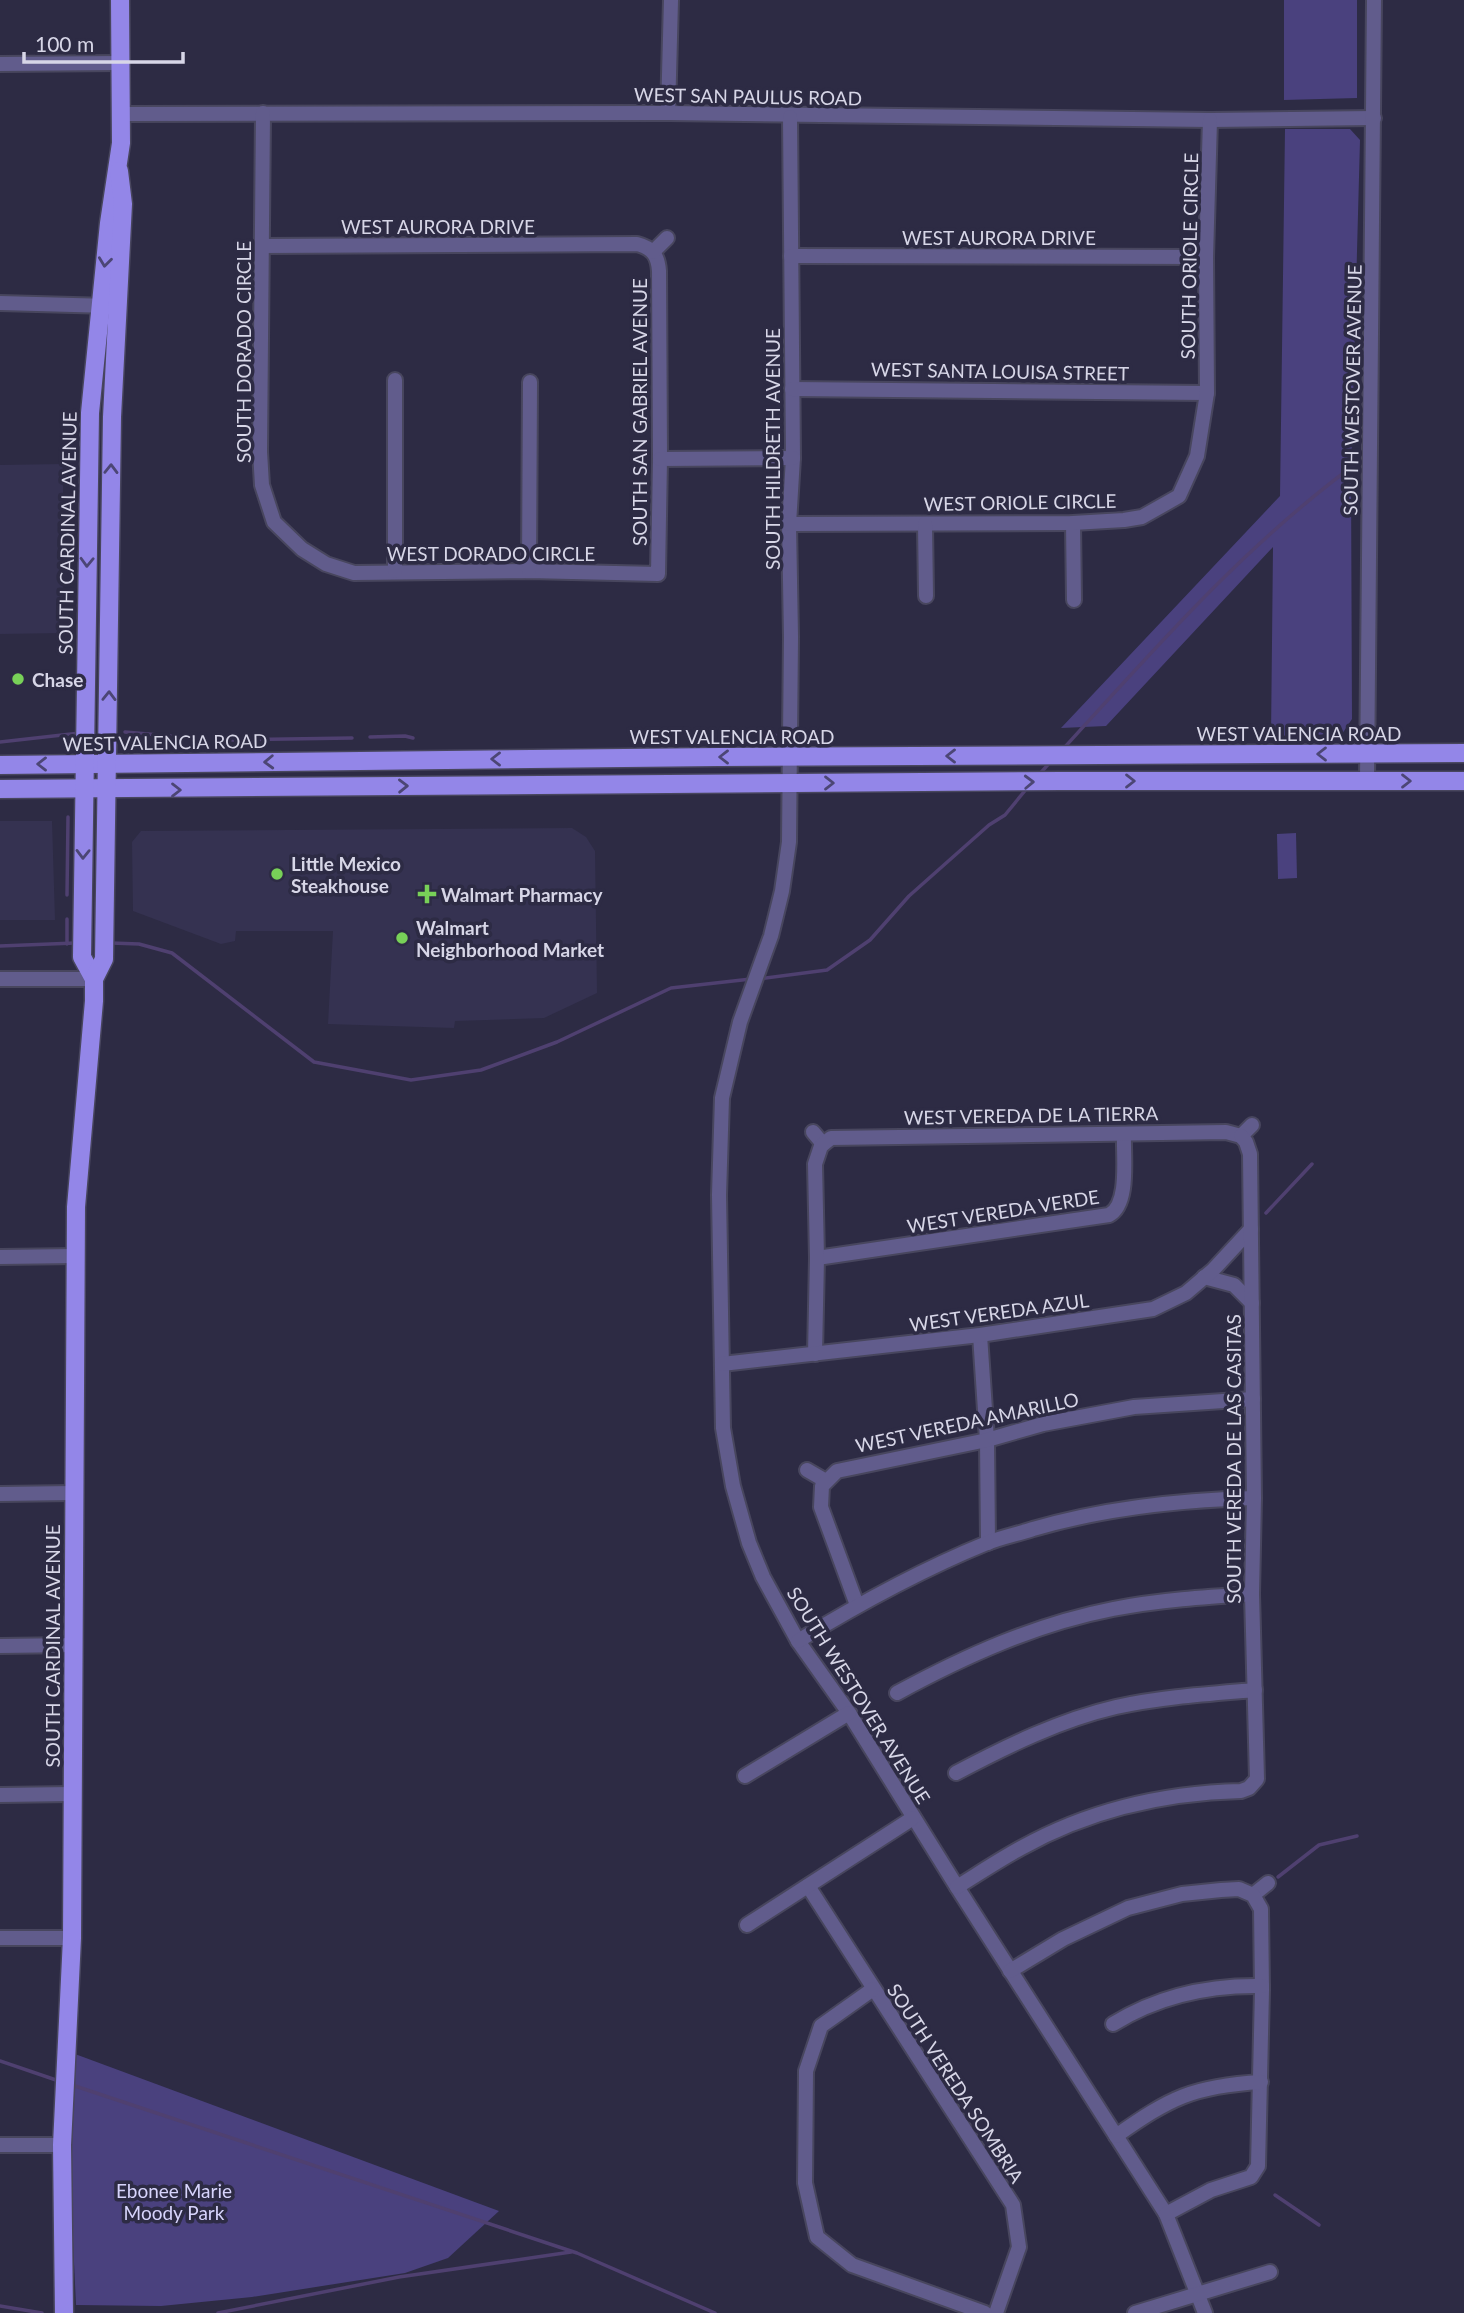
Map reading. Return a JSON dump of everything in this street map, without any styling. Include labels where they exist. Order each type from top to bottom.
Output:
[{"type":"main road","name":"SOUTH CARDINAL AVENUE","points":[[94,979],[82,957],[88,456],[91,387],[111,203],[118,171],[121,114],[120,0]]},
{"type":"main road","name":"SOUTH CARDINAL AVENUE","points":[[64,2310],[62,2145],[72,1938],[73,1493],[78,1175],[86,1106],[94,979],[104,956],[112,417],[123,204],[118,171]]},
{"type":"main road","name":"WEST VALENCIA ROAD","points":[[0,765],[442,759],[1464,753]]},
{"type":"main road","points":[[439,786],[442,759]]},
{"type":"main road","points":[[0,789],[1061,781],[1464,781]]},
{"type":"street","points":[[668,113],[671,0]]},
{"type":"street","name":"SOUTH WESTOVER AVENUE","points":[[1367,781],[1374,0]]},
{"type":"street","points":[[0,64],[120,63]]},
{"type":"street","name":"SOUTH DORADO CIRCLE","points":[[263,113],[261,485],[274,522],[302,549],[326,564]]},
{"type":"street","name":"WEST SAN PAULUS ROAD","points":[[121,114],[668,113],[790,117],[1210,120],[1374,118]]},
{"type":"street","name":"SOUTH HILDRETH AVENUE","points":[[789,783],[789,524],[793,458],[790,117]]},
{"type":"street","name":"SOUTH ORIOLE CIRCLE","points":[[1207,393],[1206,257],[1210,120]]},
{"type":"street","points":[[653,252],[667,238]]},
{"type":"street","name":"WEST AURORA DRIVE","points":[[262,246],[638,244],[653,252]]},
{"type":"street","name":"SOUTH SAN GABRIEL AVENUE","points":[[653,252],[659,262],[658,574]]},
{"type":"street","name":"WEST AURORA DRIVE","points":[[791,256],[1206,257]]},
{"type":"street","points":[[0,303],[118,306]]},
{"type":"street","points":[[395,380],[395,571]]},
{"type":"street","points":[[529,571],[530,382]]},
{"type":"street","name":"WEST SANTA LOUISA STREET","points":[[792,389],[1207,393]]},
{"type":"street","name":"WEST ORIOLE CIRCLE","points":[[789,524],[1073,523],[1142,517],[1179,496],[1197,456],[1207,393]]},
{"type":"street","points":[[660,459],[793,458]]},
{"type":"street","points":[[1073,523],[1074,600]]},
{"type":"street","points":[[925,524],[926,596]]},
{"type":"street","name":"WEST DORADO CIRCLE","points":[[326,564],[354,573],[529,571],[658,574]]},
{"type":"street","name":"SOUTH WESTOVER AVENUE","points":[[789,783],[789,842],[784,879],[765,951],[729,1062],[720,1119],[723,1428],[733,1486],[749,1543],[763,1577],[798,1641],[849,1713],[1166,2214],[1205,2313]]},
{"type":"street","points":[[0,979],[94,979]]},
{"type":"street","points":[[1241,1136],[1252,1125]]},
{"type":"street","points":[[813,1132],[823,1144],[815,1164],[817,1258],[814,1354]]},
{"type":"street","name":"WEST VEREDA DE LA TIERRA","points":[[823,1144],[837,1137],[1226,1132],[1241,1136]]},
{"type":"street","name":"WEST VEREDA VERDE","points":[[817,1258],[1109,1215],[1122,1200],[1124,1134]]},
{"type":"street","name":"SOUTH VEREDA DE LAS CASITAS","points":[[957,1887],[1021,1848],[1094,1815],[1165,1797],[1241,1791],[1254,1784],[1259,1774],[1252,1594],[1254,1499],[1250,1154],[1241,1136]]},
{"type":"street","name":"WEST VEREDA AZUL","points":[[722,1364],[980,1335],[1153,1309],[1186,1293],[1251,1229]]},
{"type":"street","points":[[0,1257],[76,1256]]},
{"type":"street","points":[[1204,1277],[1234,1285],[1252,1303]]},
{"type":"street","points":[[980,1335],[987,1440],[988,1542]]},
{"type":"street","name":"WEST VEREDA AMARILLO","points":[[826,1481],[837,1471],[847,1468],[987,1440],[1042,1424],[1134,1407],[1253,1399]]},
{"type":"street","points":[[807,1470],[826,1481],[820,1494],[821,1507],[857,1605]]},
{"type":"street","points":[[0,1494],[73,1493]]},
{"type":"street","points":[[798,1641],[857,1605],[988,1542],[1065,1520],[1115,1510],[1198,1500],[1254,1499]]},
{"type":"street","points":[[897,1693],[1017,1636],[1111,1609],[1176,1599],[1252,1594]]},
{"type":"street","points":[[0,1646],[73,1645]]},
{"type":"street","points":[[957,1773],[1015,1742],[1113,1708],[1164,1698],[1255,1690]]},
{"type":"street","points":[[745,1776],[849,1713]]},
{"type":"street","points":[[0,1795],[72,1794]]},
{"type":"street","points":[[747,1925],[914,1818]]},
{"type":"street","points":[[1254,1895],[1268,1883]]},
{"type":"street","name":"SOUTH VEREDA SOMBRIA","points":[[808,1886],[1013,2206],[1019,2247],[996,2313]]},
{"type":"street","points":[[1010,1971],[1063,1938],[1128,1908],[1182,1894],[1239,1889],[1254,1895],[1261,1909],[1262,1986],[1257,2177],[1211,2190],[1166,2214]]},
{"type":"street","points":[[0,1938],[72,1938]]},
{"type":"street","points":[[1113,2024],[1133,2011],[1184,1994],[1210,1989],[1262,1986]]},
{"type":"street","points":[[873,1989],[821,2026],[806,2071],[805,2183],[817,2237],[852,2265],[985,2313]]},
{"type":"street","points":[[1116,2136],[1151,2111],[1176,2098],[1224,2084],[1261,2082]]},
{"type":"street","points":[[0,2145],[62,2145]]},
{"type":"street","points":[[1135,2313],[1270,2272]]},
{"type":"shaded area","points":[[63,464],[63,633],[0,634],[0,465]]},
{"type":"shaded area","points":[[0,821],[52,821],[55,920],[0,920]]},
{"type":"shaded area","points":[[572,828],[586,837],[595,851],[597,993],[544,1018],[455,1021],[454,1028],[328,1024],[333,931],[236,931],[235,941],[221,944],[133,911],[132,842],[141,831]]},
{"type":"green space","points":[[1284,0],[1357,0],[1357,98],[1284,100]]},
{"type":"green space","points":[[1285,129],[1350,129],[1360,140],[1351,475],[1352,719],[1342,734],[1271,736],[1273,547],[1106,726],[1061,728],[1280,496]]},
{"type":"green space","points":[[1296,833],[1297,878],[1278,879],[1277,834]]},
{"type":"green space","name":"Ebonee Marie Moody Park","points":[[75,2054],[499,2211],[448,2258],[405,2273],[252,2297],[161,2306],[76,2305],[70,2176]]},
{"type":"waterway","points":[[1064,748],[1203,598],[1240,562],[1316,494],[1357,463]]},
{"type":"waterway","points":[[125,732],[205,739]]},
{"type":"waterway","points":[[737,732],[770,732],[775,735]]},
{"type":"waterway","points":[[0,742],[80,733]]},
{"type":"waterway","points":[[370,737],[413,738]]},
{"type":"waterway","points":[[231,740],[352,738]]},
{"type":"waterway","points":[[1038,776],[1051,761]]},
{"type":"waterway","points":[[759,979],[827,970],[870,940],[909,896],[989,825],[1005,815],[1028,787]]},
{"type":"waterway","points":[[67,895],[68,817]]},
{"type":"waterway","points":[[67,919],[67,944]]},
{"type":"waterway","points":[[0,946],[75,943]]},
{"type":"waterway","points":[[111,943],[139,944],[172,953],[314,1062],[411,1080],[481,1070],[557,1042],[671,988],[751,979]]},
{"type":"waterway","points":[[1266,1213],[1312,1164]]},
{"type":"waterway","points":[[1278,1877],[1319,1845],[1357,1836]]},
{"type":"waterway","points":[[0,2061],[56,2080]]},
{"type":"waterway","points":[[75,2086],[577,2253],[715,2313]]},
{"type":"waterway","points":[[1275,2195],[1319,2225]]},
{"type":"waterway","points":[[218,2313],[399,2277],[571,2252]]},
{"type":"waterway","points":[[0,2306],[42,2313]]},
{"type":"place","name":"Chase","points":[[18,679]]},
{"type":"place","name":"Little Mexico Steakhouse","points":[[277,874]]},
{"type":"place","name":"Walmart Pharmacy","points":[[427,894]]},
{"type":"place","name":"Walmart Neighborhood Market","points":[[402,938]]}]
